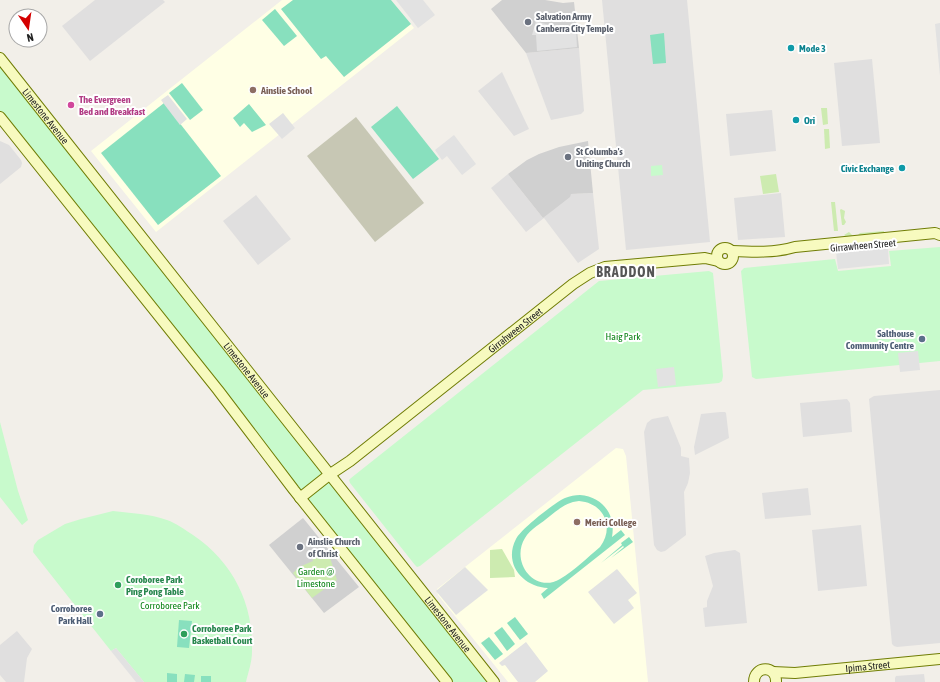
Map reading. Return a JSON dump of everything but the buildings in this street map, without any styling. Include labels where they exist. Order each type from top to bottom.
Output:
[{"type":"main road","name":"Limestone Avenue","points":[[0,58],[494,682]]},
{"type":"main road","points":[[0,116],[218,390],[302,500],[447,682]]},
{"type":"main road","name":"Girrawheen Street","points":[[732,251],[755,252],[785,250],[796,252],[935,239],[940,236]]},
{"type":"main road","points":[[726,248],[732,251],[734,257],[732,262],[725,265],[718,256],[722,249],[726,248]]},
{"type":"main road","name":"Girrawheen Street","points":[[732,262],[755,252]]},
{"type":"main road","name":"Girrahween Street","points":[[302,500],[573,284],[590,273],[612,266],[718,256]]},
{"type":"main road","name":"Ipima Street","points":[[755,678],[759,671],[765,669],[773,672],[795,673],[940,659]]},
{"type":"main road","points":[[773,672],[776,676],[777,682]]},
{"type":"main road","name":"Ipima Street","points":[[777,682],[795,673]]},
{"type":"main road","points":[[747,682],[755,678]]},
{"type":"shaded area","points":[[95,0],[163,0],[165,2],[90,61],[62,26]]},
{"type":"shaded area","name":"Ainslie School","points":[[282,0],[391,0],[414,28],[156,232],[91,151]]},
{"type":"shaded area","points":[[396,0],[423,0],[435,15],[418,28]]},
{"type":"shaded area","points":[[502,0],[545,0],[563,3],[574,2],[579,48],[526,53],[491,9]]},
{"type":"shaded area","points":[[602,0],[687,0],[710,242],[626,250]]},
{"type":"shaded area","points":[[536,21],[558,28],[559,33],[576,31],[577,47],[537,51],[536,35],[532,35]]},
{"type":"shaded area","points":[[940,23],[940,76],[935,24]]},
{"type":"shaded area","points":[[579,48],[584,111],[581,114],[551,120],[526,53]]},
{"type":"shaded area","points":[[872,59],[880,143],[842,146],[834,63]]},
{"type":"shaded area","points":[[502,72],[529,129],[514,136],[478,91]]},
{"type":"shaded area","points":[[168,95],[187,119],[180,125],[161,100]]},
{"type":"shaded area","points":[[772,110],[776,151],[730,156],[726,114]]},
{"type":"shaded area","points":[[283,113],[295,128],[282,139],[269,124]]},
{"type":"shaded area","points":[[356,117],[424,203],[375,242],[307,156]]},
{"type":"shaded area","points":[[454,135],[476,164],[462,175],[447,156],[442,160],[435,150]]},
{"type":"shaded area","points":[[0,141],[9,145],[22,163],[21,167],[0,184]]},
{"type":"shaded area","name":"St Columba's Uniting Church","points":[[588,141],[593,193],[571,194],[570,197],[543,218],[508,174],[527,160],[539,154],[559,147]]},
{"type":"shaded area","points":[[508,174],[543,218],[571,194],[593,193],[599,249],[578,263],[544,218],[526,232],[491,188]]},
{"type":"shaded area","points":[[781,193],[785,237],[738,240],[734,198]]},
{"type":"shaded area","points":[[256,195],[291,239],[258,265],[223,221]]},
{"type":"shaded area","points":[[888,247],[889,264],[838,269],[836,252]]},
{"type":"shaded area","points":[[918,351],[920,370],[900,372],[898,353]]},
{"type":"shaded area","points":[[674,367],[676,385],[658,387],[656,369]]},
{"type":"shaded area","points":[[940,390],[940,643],[897,647],[892,644],[869,399],[874,396]]},
{"type":"shaded area","points":[[847,399],[850,403],[852,432],[803,437],[800,403]]},
{"type":"shaded area","points":[[720,412],[726,413],[729,438],[695,455],[694,447],[701,414]]},
{"type":"shaded area","points":[[668,416],[681,448],[681,456],[689,458],[690,473],[684,492],[686,535],[665,551],[661,552],[657,550],[654,545],[644,432],[647,423],[652,419]]},
{"type":"shaded area","name":"Merici College","points":[[616,448],[623,449],[626,456],[648,682],[508,682],[438,595],[437,589]]},
{"type":"shaded area","points":[[808,488],[811,515],[765,519],[762,493]]},
{"type":"shaded area","points":[[303,518],[359,587],[324,613],[269,545]]},
{"type":"shaded area","points":[[861,525],[867,586],[818,591],[812,530]]},
{"type":"shaded area","points":[[735,550],[740,553],[747,623],[705,627],[703,608],[707,607],[707,601],[713,586],[705,556]]},
{"type":"shaded area","points":[[465,567],[488,590],[456,615],[436,591]]},
{"type":"shaded area","points":[[617,569],[637,593],[628,600],[634,608],[614,624],[588,592]]},
{"type":"shaded area","points":[[17,631],[32,649],[27,658],[24,682],[6,682],[0,675],[0,645]]},
{"type":"shaded area","points":[[526,642],[548,671],[535,682],[518,682],[505,665],[502,666],[499,663]]},
{"type":"shaded area","points":[[116,648],[144,682],[136,682],[111,651]]},
{"type":"shaded area","points":[[924,674],[925,682],[895,682],[896,676]]},
{"type":"green space","points":[[293,0],[391,0],[411,24],[344,77],[326,56],[321,59],[281,9]]},
{"type":"green space","points":[[275,9],[297,36],[284,46],[262,20]]},
{"type":"green space","points":[[664,33],[666,63],[653,64],[650,35]]},
{"type":"green space","points":[[0,65],[488,682],[453,682],[0,111]]},
{"type":"green space","points":[[182,83],[203,110],[190,120],[169,93]]},
{"type":"green space","points":[[164,103],[221,176],[158,225],[101,153]]},
{"type":"green space","points":[[249,104],[266,125],[252,132],[244,123],[240,127],[233,118]]},
{"type":"green space","points":[[397,106],[439,159],[413,179],[371,127]]},
{"type":"green space","points":[[821,108],[827,108],[828,124],[823,125]]},
{"type":"green space","points":[[824,129],[829,129],[830,148],[825,149]]},
{"type":"green space","points":[[662,165],[663,175],[651,176],[651,166]]},
{"type":"green space","points":[[776,174],[779,192],[763,194],[760,176]]},
{"type":"green space","points":[[831,202],[835,202],[838,231],[834,231]]},
{"type":"green space","points":[[841,209],[845,211],[844,218],[846,222],[844,225],[842,225]]},
{"type":"green space","points":[[884,231],[884,236],[847,237],[844,235],[849,232],[853,236],[857,236],[860,233]]},
{"type":"green space","points":[[940,247],[940,361],[756,379],[752,377],[741,271],[744,268],[835,259],[838,271],[891,266],[889,251]]},
{"type":"green space","name":"Haig Park","points":[[709,271],[713,273],[723,376],[722,381],[719,383],[643,390],[420,566],[417,567],[415,565],[350,483],[349,480],[351,478],[599,281]]},
{"type":"green space","points":[[0,422],[18,491],[28,520],[22,525],[0,497]]},
{"type":"green space","points":[[580,495],[595,499],[606,508],[612,521],[612,537],[621,530],[625,535],[544,599],[541,594],[548,588],[539,587],[523,579],[514,565],[512,557],[516,539],[524,529],[553,505],[565,498]],"holes":[[[579,501],[588,503],[601,511],[607,524],[607,532],[600,547],[576,568],[560,579],[551,583],[534,579],[523,565],[521,557],[521,547],[527,535],[536,526],[567,504]]]},
{"type":"green space","name":"Corroboree Park","points":[[113,511],[154,516],[174,523],[207,546],[230,571],[245,601],[252,634],[251,664],[246,682],[144,682],[116,648],[111,651],[33,552],[34,545],[38,540],[65,524]]},
{"type":"green space","points":[[629,537],[633,542],[611,558],[624,547],[623,546],[601,563],[622,545],[621,543]]},
{"type":"green space","points":[[502,549],[514,570],[515,577],[490,578],[490,550]]},
{"type":"green space","name":"Garden @ Limestone","points":[[328,551],[337,580],[312,598],[293,573],[299,567],[313,561],[312,557]]},
{"type":"green space","points":[[515,617],[528,634],[520,640],[507,623]]},
{"type":"green space","name":"Corroboree Park Basketball Court","points":[[179,620],[192,621],[189,648],[177,647]]},
{"type":"green space","points":[[502,627],[515,644],[507,651],[494,633]]},
{"type":"green space","points":[[489,637],[503,654],[495,660],[481,643]]},
{"type":"green space","points":[[167,673],[177,674],[177,682],[167,682]]},
{"type":"green space","points":[[185,674],[195,675],[194,682],[184,682]]},
{"type":"green space","points":[[201,676],[211,676],[211,682],[201,682]]},
{"type":"place","name":"Salvation Army Canberra City Temple","points":[[528,22]]},
{"type":"place","name":"Mode 3","points":[[791,48]]},
{"type":"place","name":"Ainslie School","points":[[253,90]]},
{"type":"place","name":"The Evergreen Bed and Breakfast","points":[[71,105]]},
{"type":"place","name":"Ori","points":[[796,120]]},
{"type":"place","name":"St Columba's Uniting Church","points":[[568,157]]},
{"type":"place","name":"Civic Exchange","points":[[902,168]]},
{"type":"place","name":"Salthouse Community Centre","points":[[922,339]]},
{"type":"place","name":"Merici College","points":[[577,522]]},
{"type":"place","name":"Ainslie Church of Christ","points":[[300,547]]},
{"type":"place","name":"Coroboree Park Ping Pong Table","points":[[118,585]]},
{"type":"place","name":"Corroboree Park Hall","points":[[100,614]]},
{"type":"place","name":"Corroboree Park Basketball Court","points":[[184,634]]},
{"type":"district","name":"BRADDON","points":[[626,272]]}]
